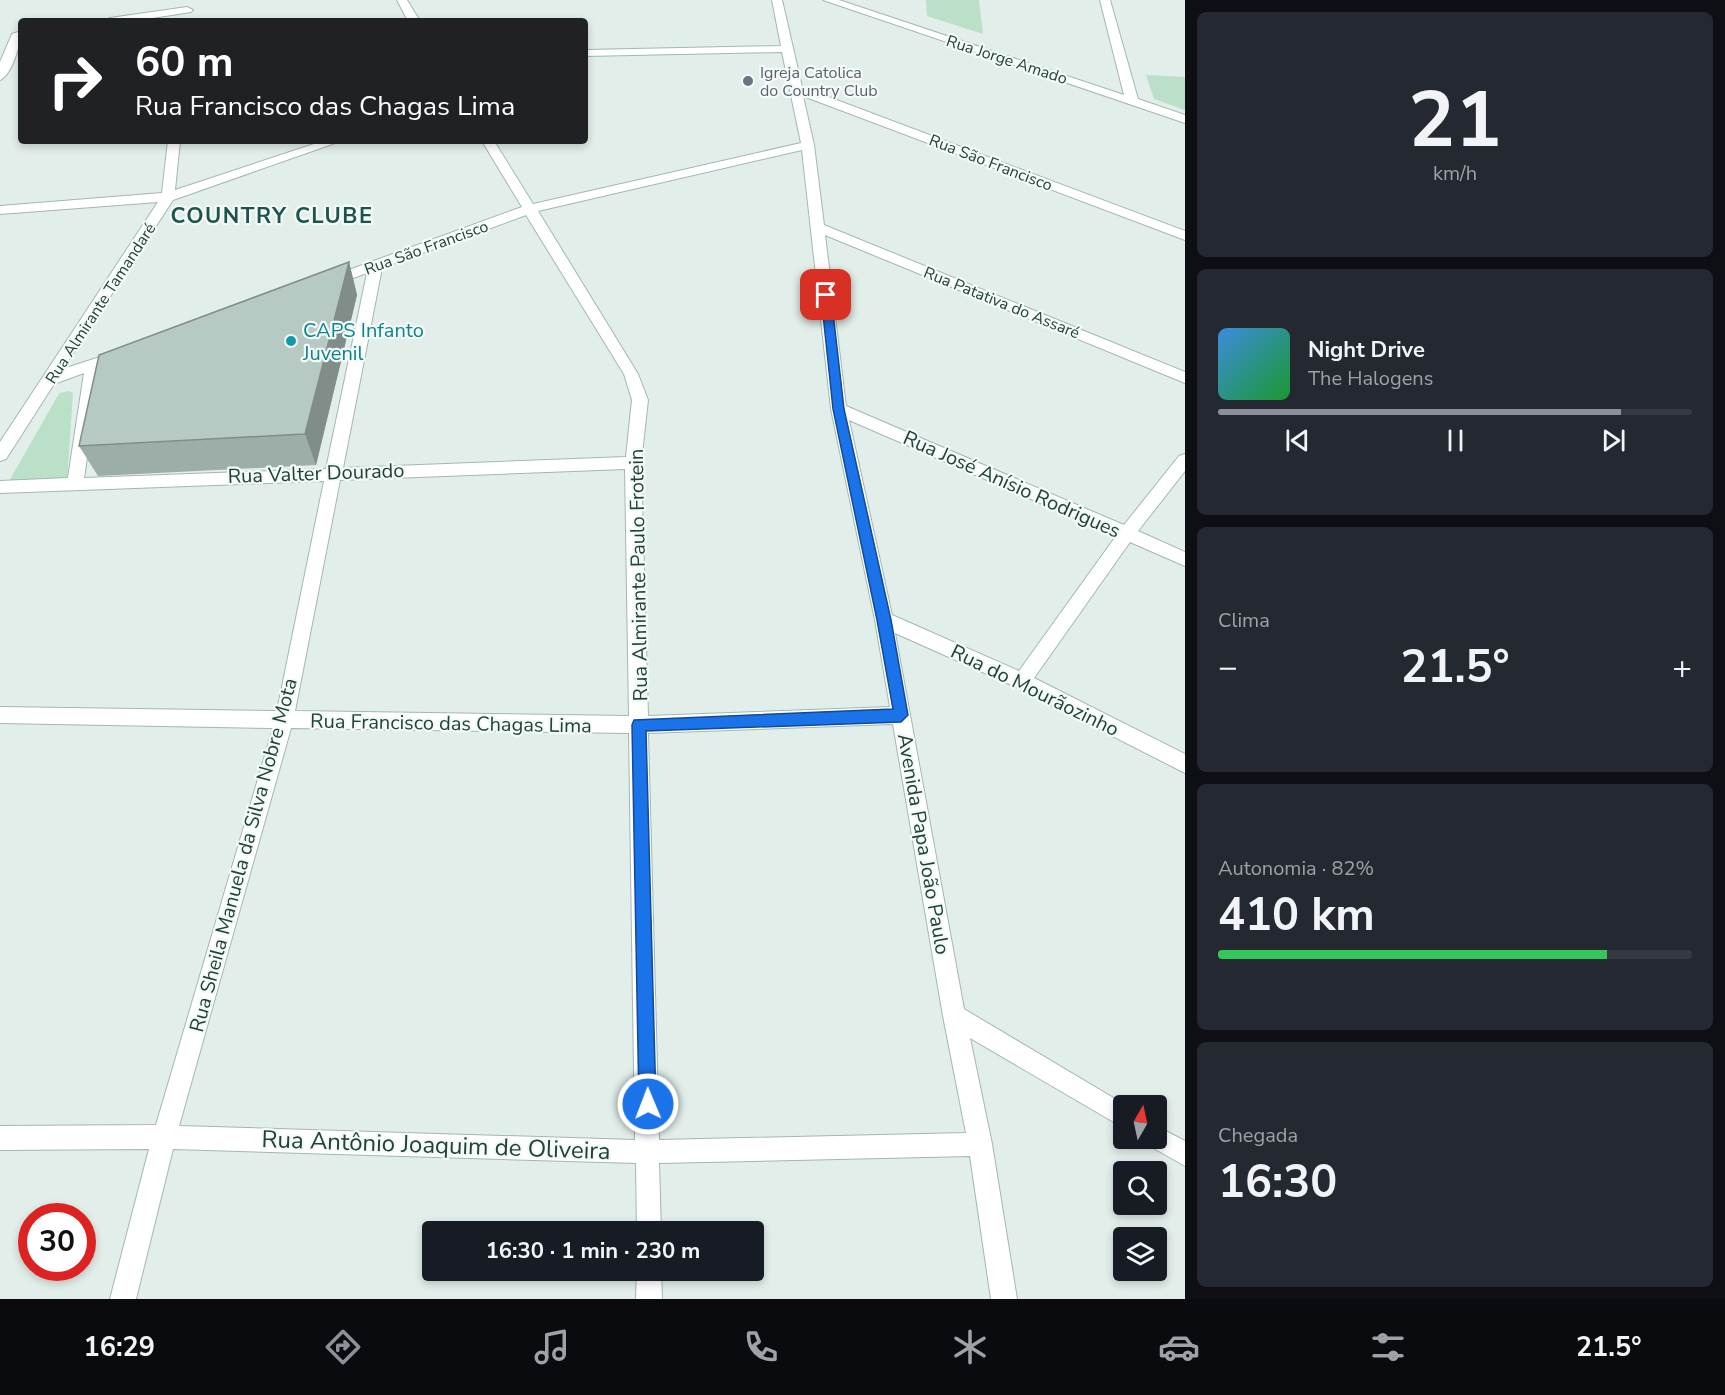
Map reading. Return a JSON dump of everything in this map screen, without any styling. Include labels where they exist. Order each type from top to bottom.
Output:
[{"type":"street","points":[[402,0],[412,18]]},
{"type":"street","name":"Avenida Papa João Paulo","points":[[777,0],[808,145],[838,409],[884,620],[954,1016],[980,1144],[1004,1299]]},
{"type":"street","name":"Rua Jorge Amado","points":[[828,0],[1185,119]]},
{"type":"street","points":[[1106,0],[1132,100]]},
{"type":"street","points":[[131,18],[187,10]]},
{"type":"street","points":[[0,36],[18,34]]},
{"type":"street","points":[[0,76],[18,36]]},
{"type":"street","points":[[588,53],[786,49]]},
{"type":"street","name":"Rua São Francisco","points":[[796,89],[1185,236]]},
{"type":"street","name":"Rua Almirante Tamandaré","points":[[0,455],[52,379],[168,197],[174,144]]},
{"type":"street","points":[[0,210],[168,197],[326,144]]},
{"type":"street","points":[[490,144],[529,209]]},
{"type":"street","name":"Rua São Francisco","points":[[318,286],[529,209],[808,145]]},
{"type":"street","name":"Rua Almirante Paulo Frotein","points":[[529,209],[636,386],[640,400],[633,463],[649,1221]]},
{"type":"street","name":"Rua Patativa do Assaré","points":[[818,227],[1185,378]]},
{"type":"street","name":"Rua Sheila Manuela da Silva Nobre Mota","points":[[123,1299],[164,1137],[284,721],[375,266]]},
{"type":"street","points":[[52,379],[127,353]]},
{"type":"street","points":[[75,483],[93,365]]},
{"type":"street","name":"Rua José Anísio Rodrigues","points":[[838,409],[1185,560]]},
{"type":"street","points":[[0,420],[20,423]]},
{"type":"street","points":[[1022,681],[1126,535],[1185,460]]},
{"type":"street","name":"Rua Valter Dourado","points":[[0,487],[333,472],[633,463]]},
{"type":"street","name":"Rua do Mourãozinho","points":[[884,620],[1022,681],[1185,764]]},
{"type":"street","name":"Rua Francisco das Chagas Lima","points":[[0,715],[639,725],[901,715]]},
{"type":"street","points":[[954,1016],[1113,1110]]},
{"type":"street","name":"Rua Antônio Joaquim de Oliveira","points":[[0,1138],[164,1137],[649,1152],[980,1144]]},
{"type":"street","points":[[1167,1143],[1185,1154]]},
{"type":"street","points":[[649,1281],[649,1299]]},
{"type":"green space","points":[[926,0],[979,0],[983,34],[927,16]]},
{"type":"green space","points":[[1146,75],[1185,77],[1185,110],[1154,99]]},
{"type":"green space","points":[[69,391],[73,393],[67,480],[8,483],[57,397],[60,393]]},
{"type":"building","name":"CAPS Infanto Juvenil","points":[[349,262],[305,434],[79,446],[99,355]]},
{"type":"place","name":"Igreja Catolica do Country Club","points":[[748,81]]},
{"type":"place","name":"CAPS Infanto Juvenil","points":[[291,341]]},
{"type":"district","name":"COUNTRY CLUBE","points":[[272,215]]},
{"type":"route","points":[[648,1104],[639,725],[901,715],[884,620],[838,409],[826,295]]}]
